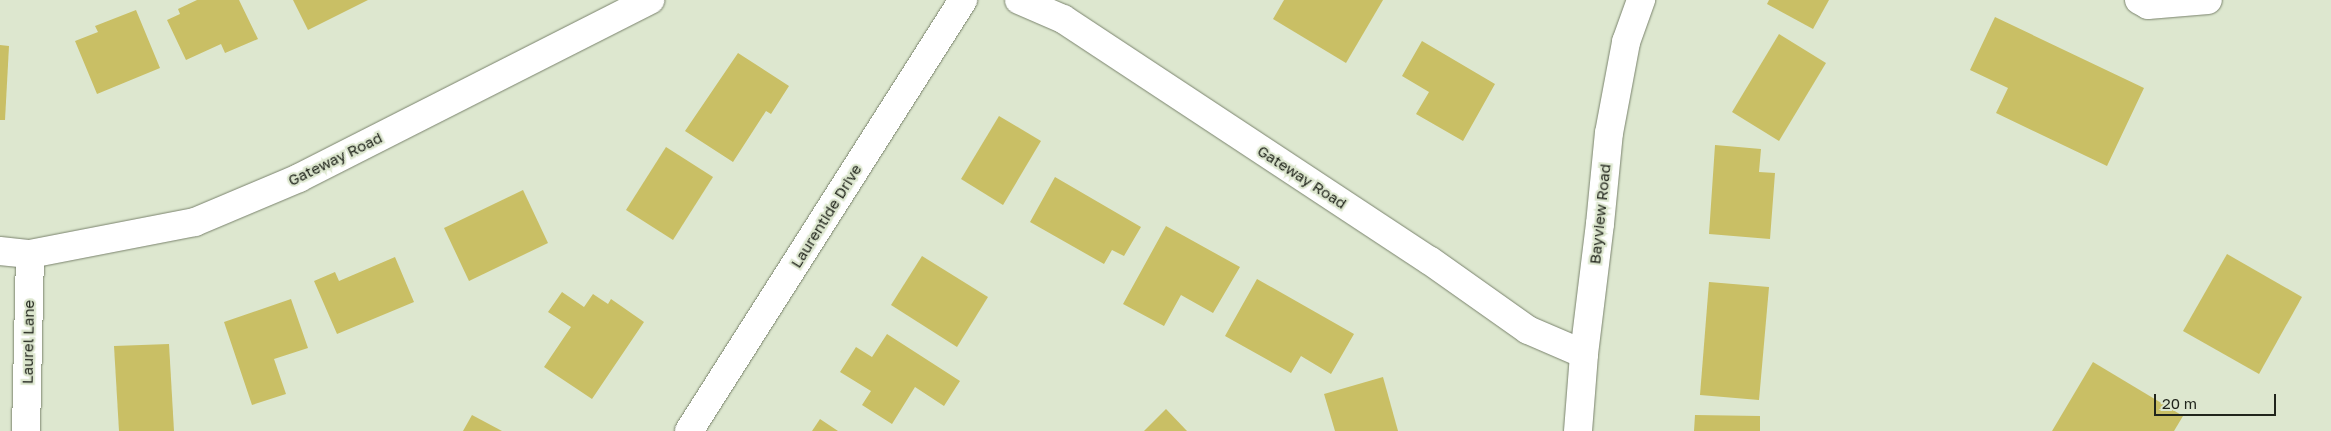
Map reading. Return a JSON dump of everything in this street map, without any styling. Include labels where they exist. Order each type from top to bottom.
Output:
[{"type":"street","name":"Gateway Road","points":[[0,252],[30,254],[195,222],[299,178],[650,0]]},
{"type":"street","name":"Laurentide Drive","points":[[689,431],[964,0]]},
{"type":"street","name":"Gateway Road","points":[[1019,0],[1062,19],[1429,260],[1528,330],[1584,354]]},
{"type":"street","name":"Bayview Road","points":[[1578,431],[1584,354],[1600,224],[1608,133],[1626,42],[1641,0]]},
{"type":"street","points":[[2139,0],[2148,5],[2208,0]]},
{"type":"street","name":"Laurel Lane","points":[[26,431],[30,254]]},
{"type":"building","points":[[197,0],[239,0],[258,39],[225,53],[221,44],[186,60],[167,20],[180,14],[178,9]]},
{"type":"building","points":[[293,0],[368,0],[308,30]]},
{"type":"building","points":[[1284,0],[1383,0],[1346,63],[1273,19]]},
{"type":"building","points":[[1769,0],[1829,0],[1813,29],[1767,4]]},
{"type":"building","points":[[136,10],[160,68],[97,94],[75,41],[98,32],[95,26]]},
{"type":"building","points":[[1995,17],[2144,88],[2107,166],[1996,113],[2008,88],[1970,70]]},
{"type":"building","points":[[1779,34],[1826,63],[1779,141],[1732,112]]},
{"type":"building","points":[[1422,41],[1495,84],[1463,141],[1416,114],[1429,92],[1402,76]]},
{"type":"building","points":[[0,45],[9,46],[5,120],[0,120]]},
{"type":"building","points":[[738,53],[789,86],[771,114],[766,111],[733,162],[685,131]]},
{"type":"building","points":[[999,116],[1041,141],[1003,205],[961,179]]},
{"type":"building","points":[[1715,145],[1761,149],[1759,172],[1775,173],[1770,239],[1709,234]]},
{"type":"building","points":[[666,147],[713,177],[673,240],[626,210]]},
{"type":"building","points":[[1055,177],[1141,227],[1124,256],[1112,250],[1104,264],[1030,222]]},
{"type":"building","points":[[523,190],[548,243],[469,281],[444,228]]},
{"type":"building","points":[[1166,226],[1240,267],[1213,313],[1181,295],[1164,326],[1123,304]]},
{"type":"building","points":[[2227,254],[2302,297],[2259,374],[2183,331]]},
{"type":"building","points":[[922,256],[988,297],[957,347],[891,305]]},
{"type":"building","points":[[395,257],[414,302],[337,334],[314,281],[335,272],[339,281]]},
{"type":"building","points":[[1257,279],[1354,334],[1331,374],[1301,356],[1291,373],[1225,336]]},
{"type":"building","points":[[1709,282],[1769,287],[1759,400],[1700,395]]},
{"type":"building","points":[[562,292],[584,307],[593,294],[608,304],[611,299],[644,322],[592,399],[544,367],[571,327],[548,312]]},
{"type":"building","points":[[291,299],[308,348],[274,359],[286,394],[252,405],[224,322]]},
{"type":"building","points":[[887,334],[960,381],[944,406],[915,387],[892,424],[862,405],[871,391],[840,372],[856,347],[872,357]]},
{"type":"building","points":[[169,344],[174,431],[119,431],[114,346]]},
{"type":"building","points":[[2093,362],[2183,416],[2174,431],[2052,431]]},
{"type":"building","points":[[1383,377],[1398,431],[1335,431],[1324,394]]},
{"type":"building","points":[[1166,409],[1187,431],[1144,431]]},
{"type":"building","points":[[472,415],[502,431],[463,431]]},
{"type":"building","points":[[1695,415],[1760,416],[1760,431],[1694,431]]},
{"type":"building","points":[[820,419],[838,431],[812,431]]}]
